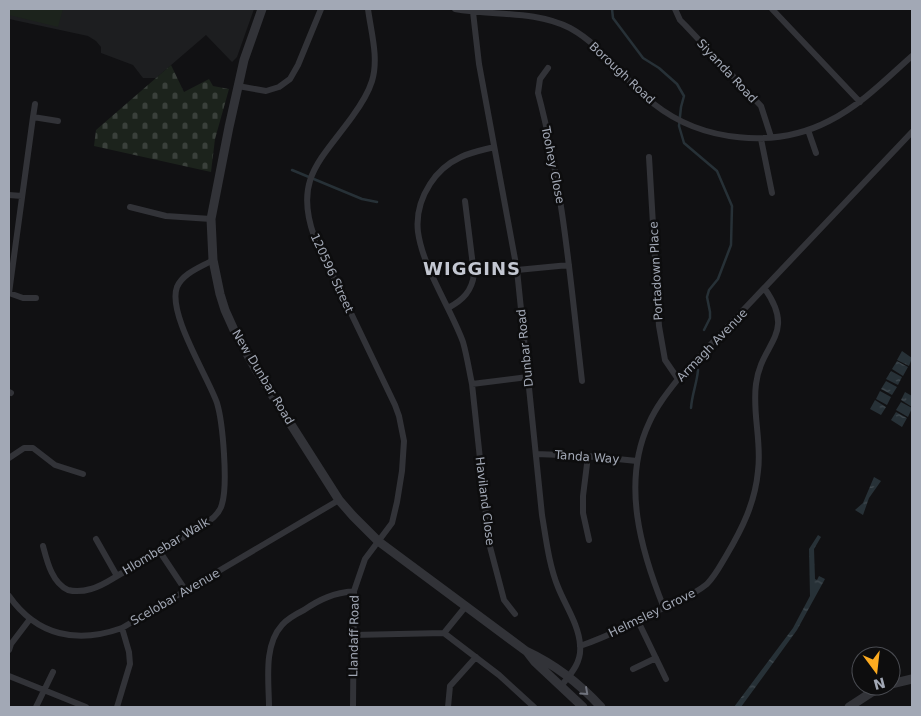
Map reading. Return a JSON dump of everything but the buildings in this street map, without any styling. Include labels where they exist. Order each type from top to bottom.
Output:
[{"type":"street","name":"New Dunbar Road","points":[[262,9],[244,60],[211,219],[213,260],[220,294],[226,310],[245,351],[340,500],[364,528],[378,541],[526,651],[540,657],[568,677]]},
{"type":"street","points":[[238,86],[266,91],[279,87],[290,78],[298,65],[321,9]]},
{"type":"street","name":"120596 Street","points":[[368,9],[375,55],[372,80],[359,107],[314,169],[308,186],[306,202],[314,236],[392,398],[402,427],[404,456],[398,502],[392,522],[378,541]]},
{"type":"street","name":"Borough Road","points":[[455,9],[536,17],[569,28],[589,42],[640,92],[665,111],[688,123],[713,132],[761,138],[771,138],[808,130],[828,122],[860,102],[912,56]]},
{"type":"street","name":"Siyanda Road","points":[[675,9],[680,20],[760,106],[771,138]]},
{"type":"street","points":[[772,9],[860,102]]},
{"type":"street","name":"Dunbar Road","points":[[472,12],[479,64],[518,270],[542,515],[547,548],[557,585],[577,632],[580,646]]},
{"type":"street","name":"Toohey Close","points":[[548,68],[540,79],[538,93],[557,178],[582,381]]},
{"type":"street","points":[[35,104],[9,292],[22,298],[36,298]]},
{"type":"street","points":[[34,117],[58,121]]},
{"type":"street","points":[[808,130],[816,153]]},
{"type":"street","name":"Armagh Avenue","points":[[664,608],[652,576],[638,527],[636,493],[637,461],[648,425],[655,411],[678,379],[765,290],[912,132]]},
{"type":"street","points":[[761,138],[772,193]]},
{"type":"street","name":"Haviland Close","points":[[494,147],[461,156],[447,165],[434,178],[424,193],[420,205],[418,232],[428,265],[463,343],[472,384],[489,543],[504,600],[515,614]]},
{"type":"street","name":"Portadown Place","points":[[649,157],[659,326],[665,360],[678,379]]},
{"type":"street","points":[[9,195],[22,196]]},
{"type":"street","points":[[448,308],[463,298],[470,289],[474,274],[465,201]]},
{"type":"street","points":[[130,207],[166,216],[211,219]]},
{"type":"street","name":"Hlombebar Walk","points":[[43,546],[52,574],[62,586],[75,591],[90,590],[160,552],[212,518],[220,510],[223,500],[224,467],[221,418],[179,316],[175,299],[177,288],[184,277],[213,260]]},
{"type":"street","points":[[518,270],[569,265]]},
{"type":"street","name":"Helmsley Grove","points":[[580,646],[596,641],[698,591],[711,579],[742,527],[754,498],[759,457],[756,380],[779,325],[776,309],[765,290]]},
{"type":"street","points":[[472,384],[528,377]]},
{"type":"street","points":[[9,458],[19,450],[28,447],[33,448],[55,466],[83,474]]},
{"type":"street","name":"Tanda Way","points":[[536,454],[588,456],[637,461]]},
{"type":"street","points":[[588,456],[583,513],[589,540]]},
{"type":"street","name":"Scelobar Avenue","points":[[9,596],[30,619],[59,633],[78,637],[106,634],[122,628],[340,500]]},
{"type":"street","points":[[96,539],[117,576]]},
{"type":"street","name":"Llandaff Road","points":[[353,707],[354,591],[365,559],[378,541]]},
{"type":"street","points":[[160,552],[186,591]]},
{"type":"street","points":[[269,707],[270,653],[272,643],[280,626],[286,620],[324,597],[354,591]]},
{"type":"street","points":[[444,633],[466,606]]},
{"type":"street","points":[[9,650],[11,644],[30,619]]},
{"type":"street","points":[[638,621],[666,679]]},
{"type":"street","points":[[117,707],[130,664],[130,652],[122,628]]},
{"type":"street","points":[[353,635],[444,633],[499,675],[534,707]]},
{"type":"street","points":[[580,646],[579,659],[561,686],[583,707]]},
{"type":"street","name":"New Dunbar Road","points":[[526,651],[561,686]]},
{"type":"street","points":[[448,707],[450,686],[476,657]]},
{"type":"street","points":[[633,669],[656,658]]},
{"type":"street","points":[[36,707],[43,689],[53,672]]},
{"type":"street","points":[[9,676],[86,707]]},
{"type":"street","points":[[568,677],[601,707]]},
{"type":"street","points":[[848,707],[866,696]]},
{"type":"shaded area","points":[[9,9],[254,9],[237,57],[232,62],[206,35],[156,78],[143,78],[133,65],[101,53],[101,47],[88,36],[9,19]]},
{"type":"green space","points":[[9,9],[63,9],[58,27],[9,15]]},
{"type":"green space","points":[[171,65],[184,92],[209,79],[213,86],[229,89],[215,139],[211,172],[94,146],[96,130]]},
{"type":"water","points":[[902,351],[912,358],[909,366],[897,360]]},
{"type":"water","points":[[897,361],[908,367],[903,376],[892,369]]},
{"type":"water","points":[[891,371],[902,377],[898,385],[886,379]]},
{"type":"water","points":[[886,381],[897,387],[892,395],[881,389]]},
{"type":"water","points":[[880,391],[891,397],[887,405],[876,399]]},
{"type":"water","points":[[905,392],[912,396],[912,407],[901,400]]},
{"type":"water","points":[[875,400],[886,407],[881,415],[870,409]]},
{"type":"water","points":[[901,402],[912,408],[908,417],[896,410]]},
{"type":"water","points":[[896,412],[907,418],[902,427],[891,420]]},
{"type":"water","points":[[874,477],[881,481],[869,498],[863,515],[855,510],[863,503]]},
{"type":"water","points":[[818,535],[821,537],[814,549],[815,579],[817,580],[819,576],[825,579],[797,630],[741,707],[734,707],[793,628],[810,596],[809,549]]},
{"type":"waterway","points":[[612,9],[613,18],[643,58],[659,68],[677,84],[684,96],[679,126],[684,143],[717,171],[732,206],[731,245],[718,279],[709,290],[707,297],[710,318],[704,330]]},
{"type":"waterway","points":[[292,170],[362,199],[377,202]]},
{"type":"waterway","points":[[691,408],[698,370]]},
{"type":"district","name":"WIGGINS","points":[[472,269]]}]
